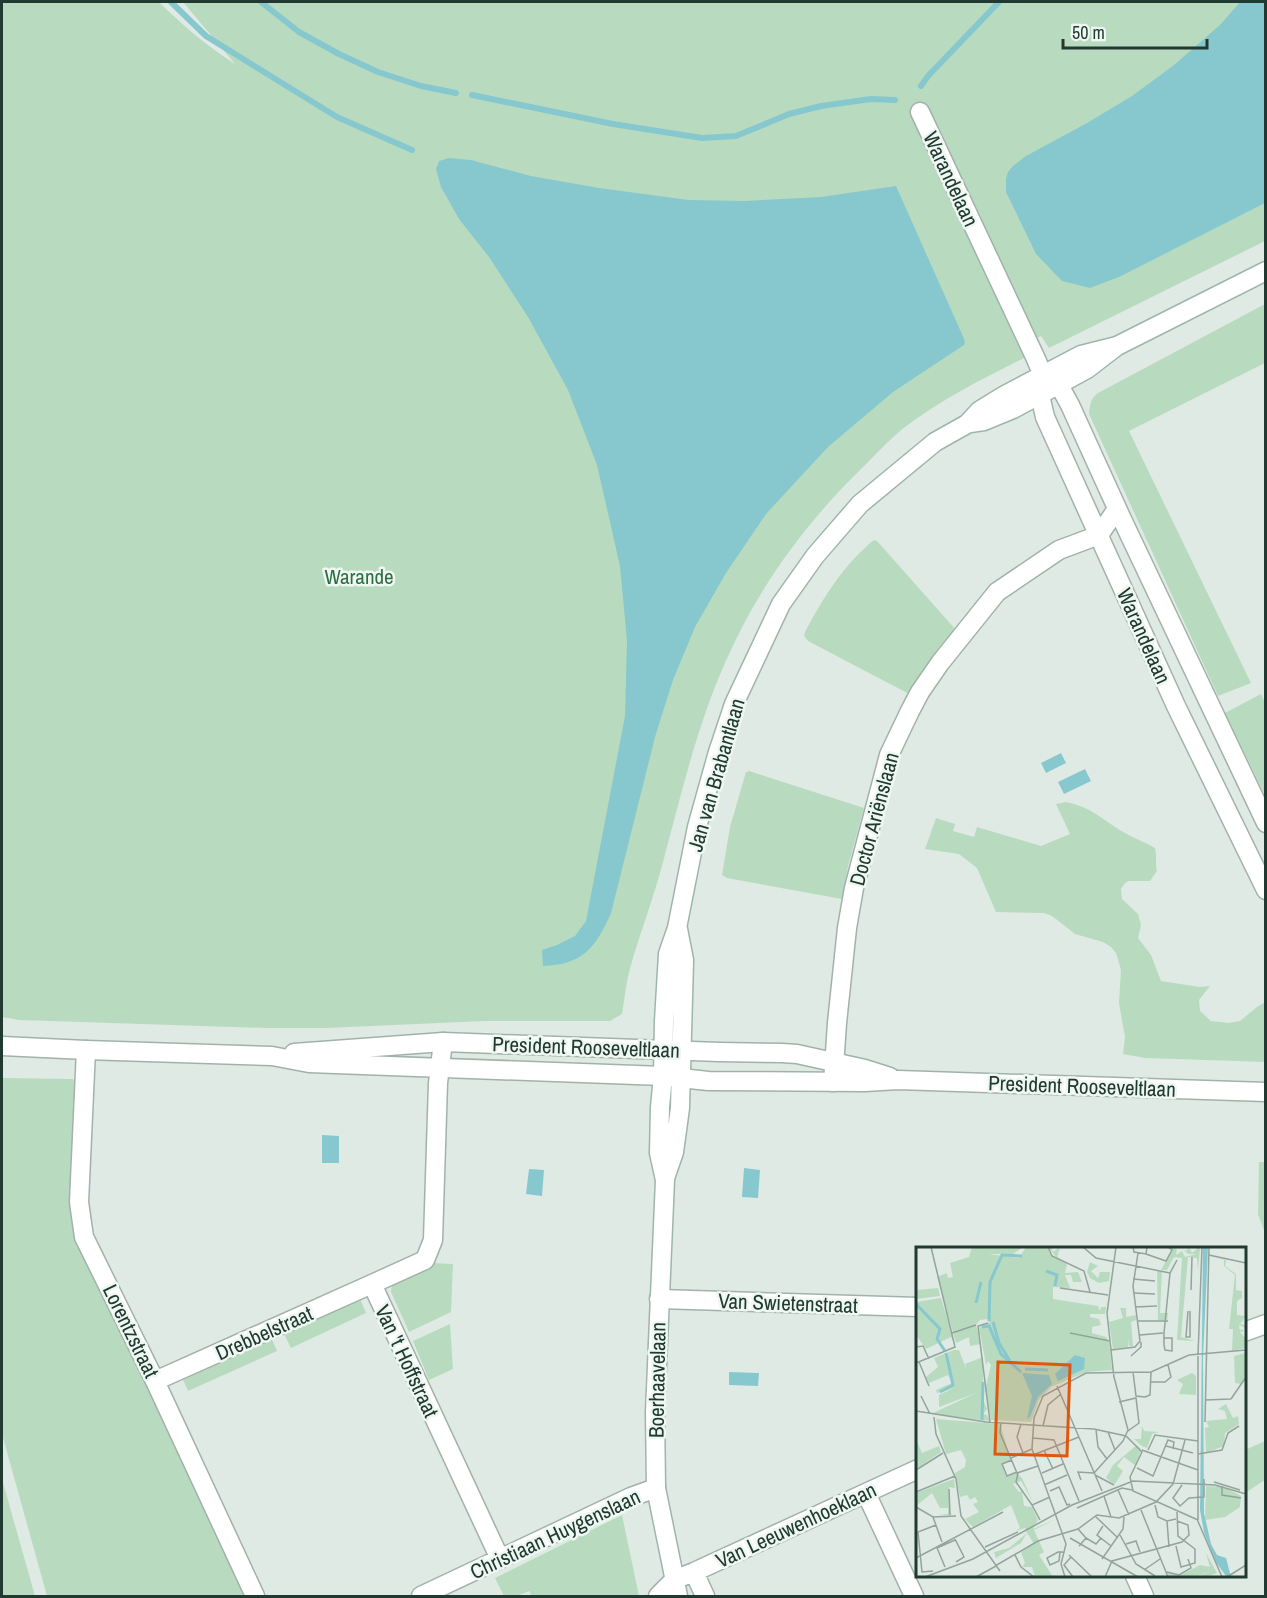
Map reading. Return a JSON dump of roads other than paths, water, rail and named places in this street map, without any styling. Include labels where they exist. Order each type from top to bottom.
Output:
[{"type":"street","name":"Warandelaan","points":[[920,112],[1031,348],[1070,405],[1266,824]]},
{"type":"street","name":"Jan van Brabantlaan","points":[[672,1077],[663,1050],[668,954],[678,928],[697,827],[734,704],[781,603],[815,556],[860,504],[935,442],[967,424],[979,411],[1005,395],[1087,369],[1117,346],[1266,271]]},
{"type":"street","name":"Jan van Brabantlaan","points":[[967,424],[984,421],[1013,409],[1040,394],[1051,380]]},
{"type":"street","name":"Warandelaan","points":[[1040,394],[1045,417],[1176,706],[1266,890]]},
{"type":"street","points":[[1099,535],[1117,509]]},
{"type":"street","name":"Doctor Ariënslaan","points":[[832,1082],[847,928],[854,888],[889,755],[910,711],[940,663],[997,592],[1059,550],[1099,535]]},
{"type":"street","name":"Jan van Brabantlaan","points":[[672,1077],[682,1050],[684,960],[678,928]]},
{"type":"street","name":"President Rooseveltlaan","points":[[272,1056],[308,1051],[443,1042],[797,1054],[865,1069],[898,1080]]},
{"type":"street","name":"Van 't Hoffstraat","points":[[443,1042],[433,1240],[425,1260],[372,1284],[500,1559]]},
{"type":"street","name":"President Rooseveltlaan","points":[[3,1046],[272,1056],[309,1063],[672,1077],[708,1081],[865,1082],[898,1080],[1266,1092]]},
{"type":"street","name":"Lorentzstraat","points":[[86,1050],[79,1202],[84,1237],[155,1381],[255,1596]]},
{"type":"street","name":"Boerhaavelaan","points":[[672,1077],[660,1107],[660,1153],[665,1180],[654,1412],[656,1488],[678,1591]]},
{"type":"street","name":"Drebbelstraat","points":[[155,1381],[372,1284]]},
{"type":"street","name":"Van Swietenstraat","points":[[659,1299],[916,1307]]},
{"type":"street","points":[[1246,1332],[1266,1324]]},
{"type":"street","name":"Van Leeuwenhoeklaan","points":[[678,1591],[694,1572],[916,1470]]},
{"type":"street","name":"Christiaan Huygenslaan","points":[[421,1596],[631,1497],[656,1488]]},
{"type":"street","points":[[866,1493],[914,1596]]},
{"type":"street","points":[[694,1572],[705,1596]]},
{"type":"street","points":[[1136,1577],[1144,1596]]},
{"type":"street","points":[[658,1596],[678,1591]]},
{"type":"water","points":[[1240,2],[1265,2],[1265,203],[1119,277],[1090,288],[1062,281],[1036,254],[1006,192],[1008,172],[1026,156],[1132,96],[1174,65],[1220,25]]},
{"type":"water","points":[[449,158],[471,160],[531,176],[599,188],[689,200],[745,201],[821,197],[896,186],[965,341],[964,345],[893,392],[828,447],[766,514],[726,573],[695,627],[673,680],[655,737],[611,913],[600,935],[586,952],[578,958],[557,965],[543,966],[542,950],[575,936],[586,921],[625,716],[627,641],[620,566],[597,465],[568,390],[528,317],[489,257],[459,219],[441,187],[436,169],[439,161]]},
{"type":"water","points":[[1061,753],[1066,763],[1046,773],[1041,763]]},
{"type":"water","points":[[1085,769],[1091,781],[1064,794],[1058,782]]},
{"type":"water","points":[[322,1135],[339,1136],[339,1163],[322,1163]]},
{"type":"water","points":[[744,1168],[760,1170],[758,1198],[742,1197]]},
{"type":"water","points":[[529,1169],[544,1170],[542,1196],[526,1194]]},
{"type":"water","points":[[729,1372],[759,1373],[758,1386],[729,1385]]},
{"type":"waterway","points":[[171,2],[206,36],[337,117],[412,150]]},
{"type":"waterway","points":[[261,2],[299,32],[339,54],[378,72],[421,86],[456,93]]},
{"type":"waterway","points":[[921,86],[999,2]]},
{"type":"waterway","points":[[472,95],[613,124],[702,138],[736,136],[789,114],[821,106],[871,99],[895,100]]},
{"type":"park label","name":"Warande","points":[[359,576]]}]
